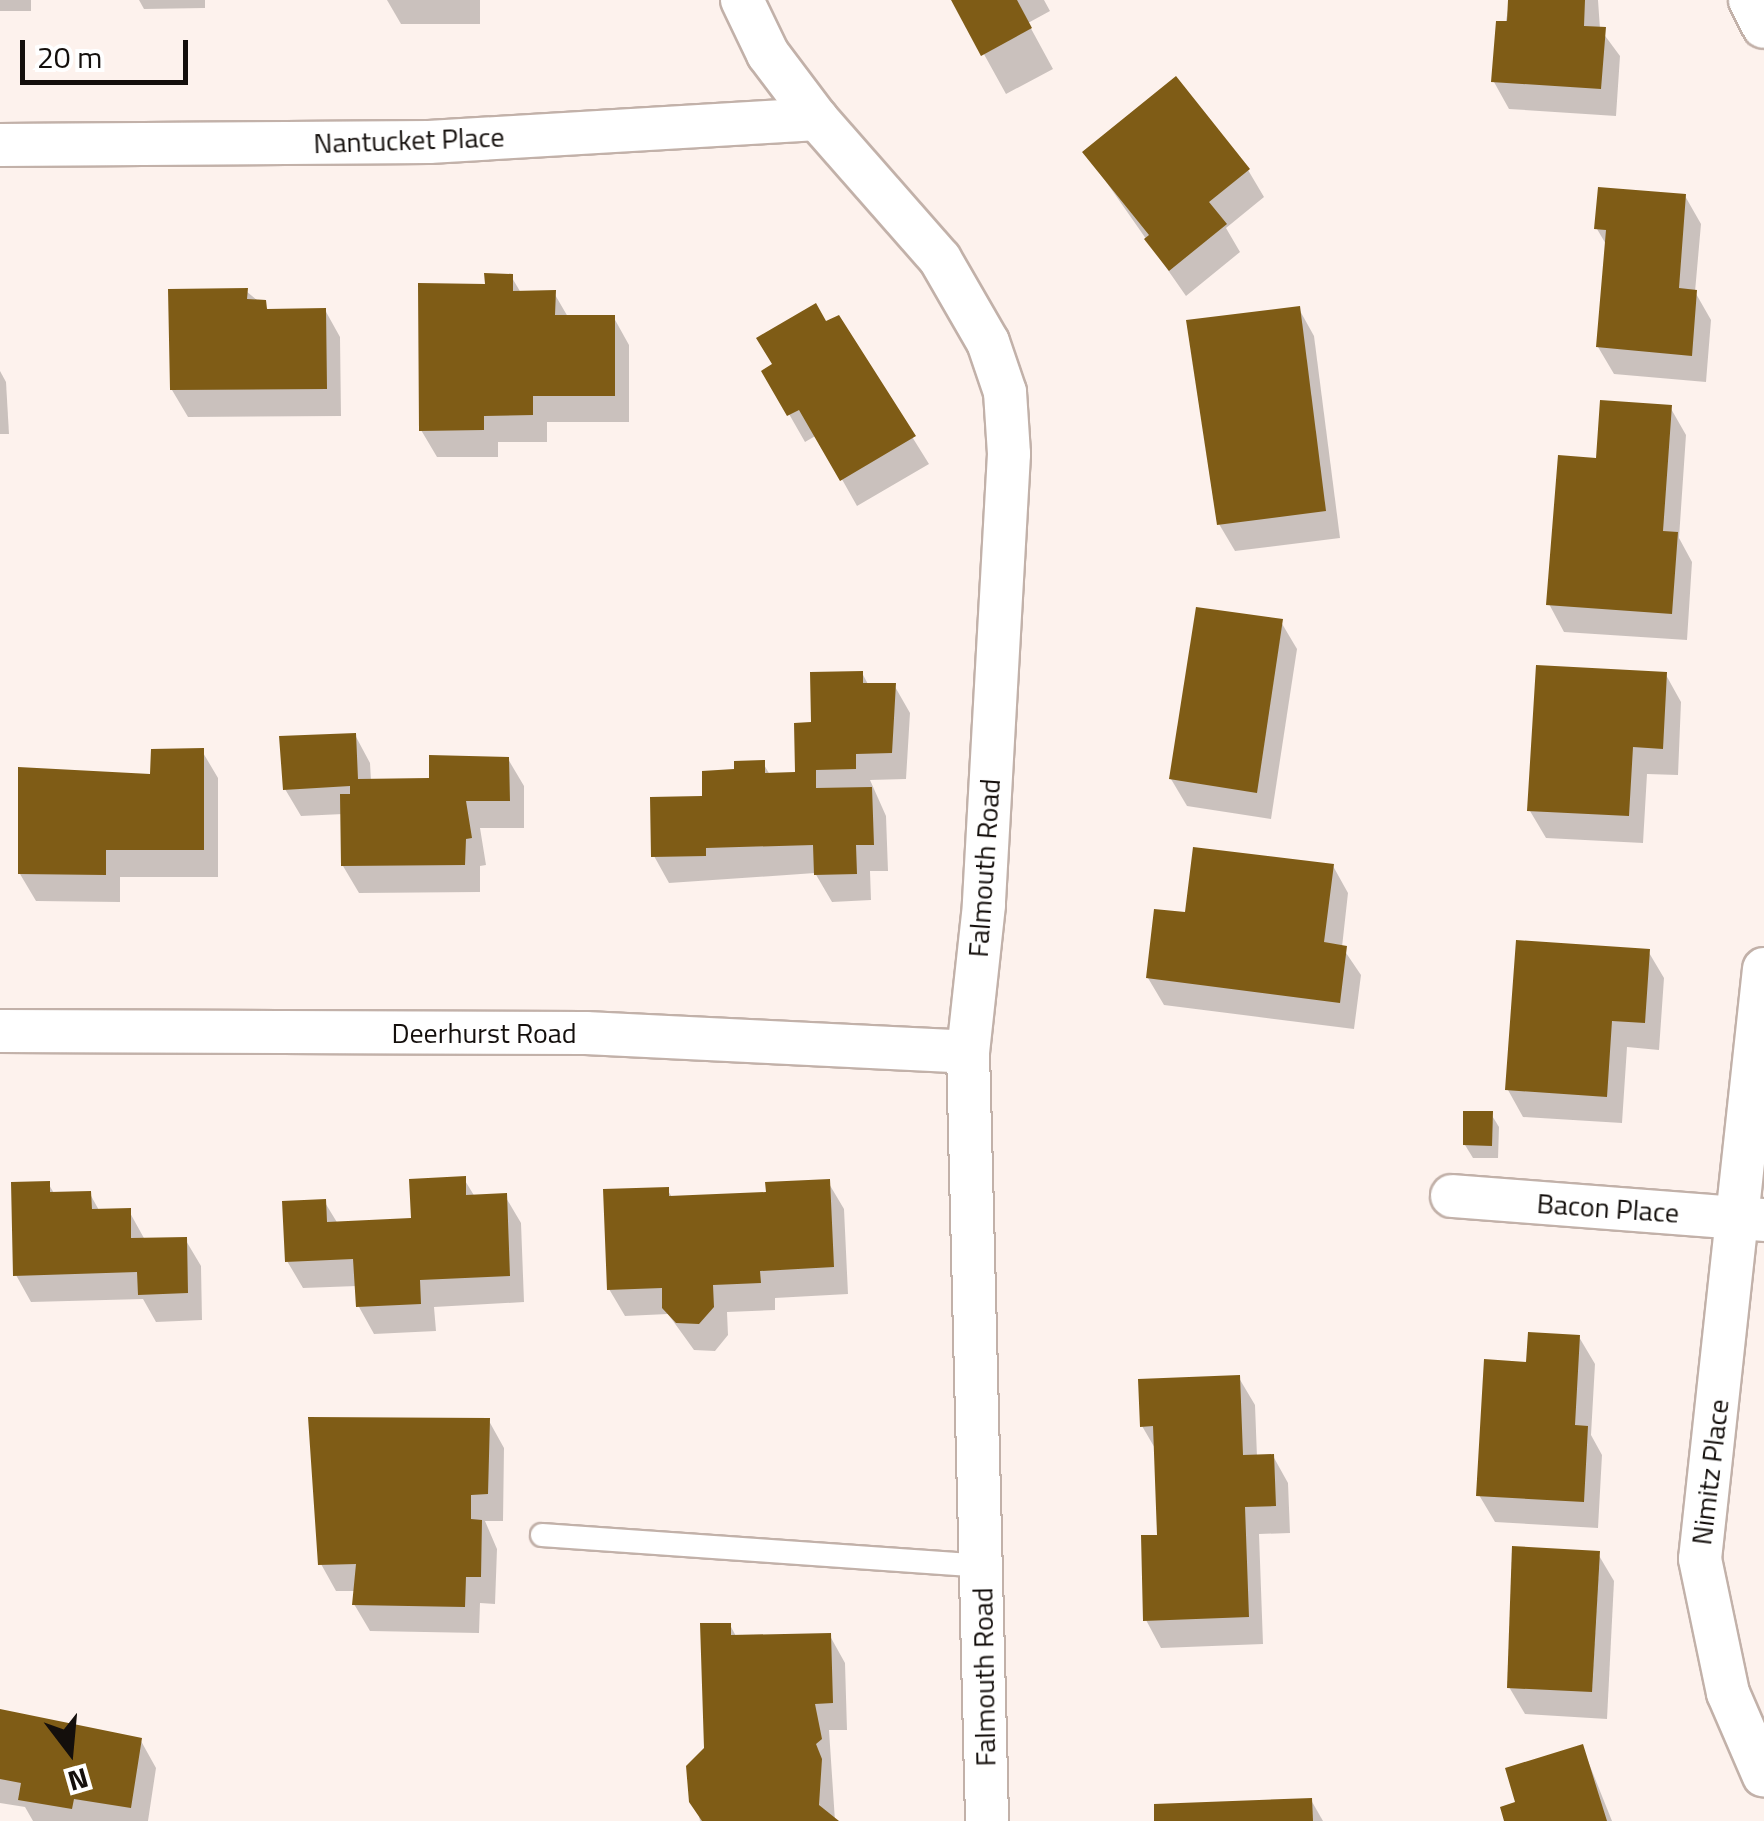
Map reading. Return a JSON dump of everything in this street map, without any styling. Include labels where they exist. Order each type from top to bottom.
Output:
[{"type":"street","name":"Falmouth Road","points":[[742,0],[768,54],[817,119],[940,259],[988,342],[1005,392],[1010,454],[968,1052],[987,1821]]},
{"type":"street","points":[[1750,0],[1764,27]]},
{"type":"street","name":"Nantucket Place","points":[[0,145],[430,142],[817,119]]},
{"type":"street","name":"Nimitz Place","points":[[1764,968],[1752,1219],[1700,1559],[1728,1693],[1764,1776]]},
{"type":"street","name":"Deerhurst Road","points":[[0,1030],[586,1033],[968,1052]]},
{"type":"street","name":"Bacon Place","points":[[1452,1196],[1752,1219]]},
{"type":"lane","points":[[542,1536],[981,1566]]},
{"type":"building","points":[[951,0],[1017,0],[1032,28],[981,56]]},
{"type":"building","points":[[1508,0],[1585,0],[1584,26],[1606,27],[1601,89],[1491,82],[1496,21],[1507,21]]},
{"type":"building","points":[[1176,76],[1250,169],[1209,202],[1227,224],[1169,271],[1144,239],[1149,235],[1082,152]]},
{"type":"building","points":[[1598,187],[1686,194],[1679,288],[1697,290],[1692,356],[1596,347],[1606,230],[1594,229]]},
{"type":"building","points":[[484,273],[513,274],[513,291],[556,290],[555,315],[615,315],[615,396],[533,396],[533,415],[484,416],[484,430],[419,431],[418,283],[485,284]]},
{"type":"building","points":[[248,288],[247,299],[266,300],[267,309],[326,308],[327,389],[170,390],[168,289]]},
{"type":"building","points":[[816,303],[826,321],[839,315],[916,436],[840,481],[799,410],[787,416],[761,371],[772,364],[756,338]]},
{"type":"building","points":[[1300,306],[1326,511],[1217,525],[1186,320]]},
{"type":"building","points":[[1600,400],[1672,405],[1663,531],[1678,532],[1672,614],[1546,605],[1558,455],[1596,458]]},
{"type":"building","points":[[1196,607],[1283,619],[1257,793],[1169,779]]},
{"type":"building","points":[[1536,665],[1667,672],[1663,749],[1633,747],[1629,816],[1527,811]]},
{"type":"building","points":[[863,671],[863,683],[896,683],[892,753],[856,754],[856,769],[816,770],[816,788],[872,787],[874,845],[856,845],[857,874],[814,875],[813,845],[706,848],[706,856],[651,857],[650,797],[702,796],[702,771],[734,769],[734,761],[765,760],[765,773],[795,772],[794,723],[811,722],[810,672]]},
{"type":"building","points":[[356,733],[358,779],[429,778],[429,755],[509,757],[510,801],[466,801],[472,838],[466,839],[465,865],[341,866],[340,794],[350,794],[350,786],[283,790],[279,736]]},
{"type":"building","points":[[204,748],[204,850],[106,850],[106,875],[18,874],[18,767],[150,774],[151,749]]},
{"type":"building","points":[[1193,847],[1334,864],[1324,942],[1347,946],[1340,1003],[1146,978],[1154,909],[1185,912]]},
{"type":"building","points":[[1516,940],[1650,949],[1645,1023],[1612,1021],[1607,1097],[1505,1090]]},
{"type":"building","points":[[1463,1111],[1493,1111],[1492,1146],[1463,1145]]},
{"type":"building","points":[[466,1176],[466,1195],[507,1193],[510,1276],[420,1280],[421,1304],[356,1307],[353,1259],[285,1262],[282,1201],[326,1199],[327,1222],[411,1218],[409,1179]]},
{"type":"building","points":[[830,1179],[834,1267],[760,1271],[761,1283],[713,1285],[714,1307],[699,1324],[676,1323],[662,1308],[662,1288],[607,1290],[603,1189],[669,1187],[669,1196],[766,1192],[765,1182]]},
{"type":"building","points":[[50,1181],[50,1192],[91,1191],[92,1209],[131,1208],[131,1238],[187,1237],[188,1293],[138,1295],[137,1272],[13,1276],[11,1182]]},
{"type":"building","points":[[1528,1332],[1580,1335],[1575,1425],[1588,1426],[1584,1502],[1476,1496],[1484,1359],[1526,1362]]},
{"type":"building","points":[[1240,1375],[1243,1455],[1274,1454],[1276,1506],[1245,1507],[1249,1617],[1143,1621],[1141,1535],[1157,1535],[1153,1426],[1140,1427],[1138,1379]]},
{"type":"building","points":[[308,1417],[490,1418],[488,1494],[471,1495],[471,1519],[482,1520],[481,1577],[466,1577],[465,1607],[352,1605],[356,1564],[318,1565]]},
{"type":"building","points":[[1512,1546],[1600,1551],[1592,1692],[1507,1688]]},
{"type":"building","points":[[700,1623],[731,1623],[731,1635],[831,1633],[833,1703],[815,1704],[822,1739],[816,1744],[822,1759],[819,1805],[839,1821],[702,1821],[689,1802],[686,1766],[704,1748]]},
{"type":"building","points":[[0,1709],[142,1738],[131,1808],[74,1799],[72,1809],[18,1800],[21,1783],[0,1779]]},
{"type":"building","points":[[1583,1744],[1607,1821],[1504,1821],[1500,1807],[1515,1802],[1505,1768]]},
{"type":"building","points":[[1312,1798],[1313,1821],[1154,1821],[1154,1804]]}]
